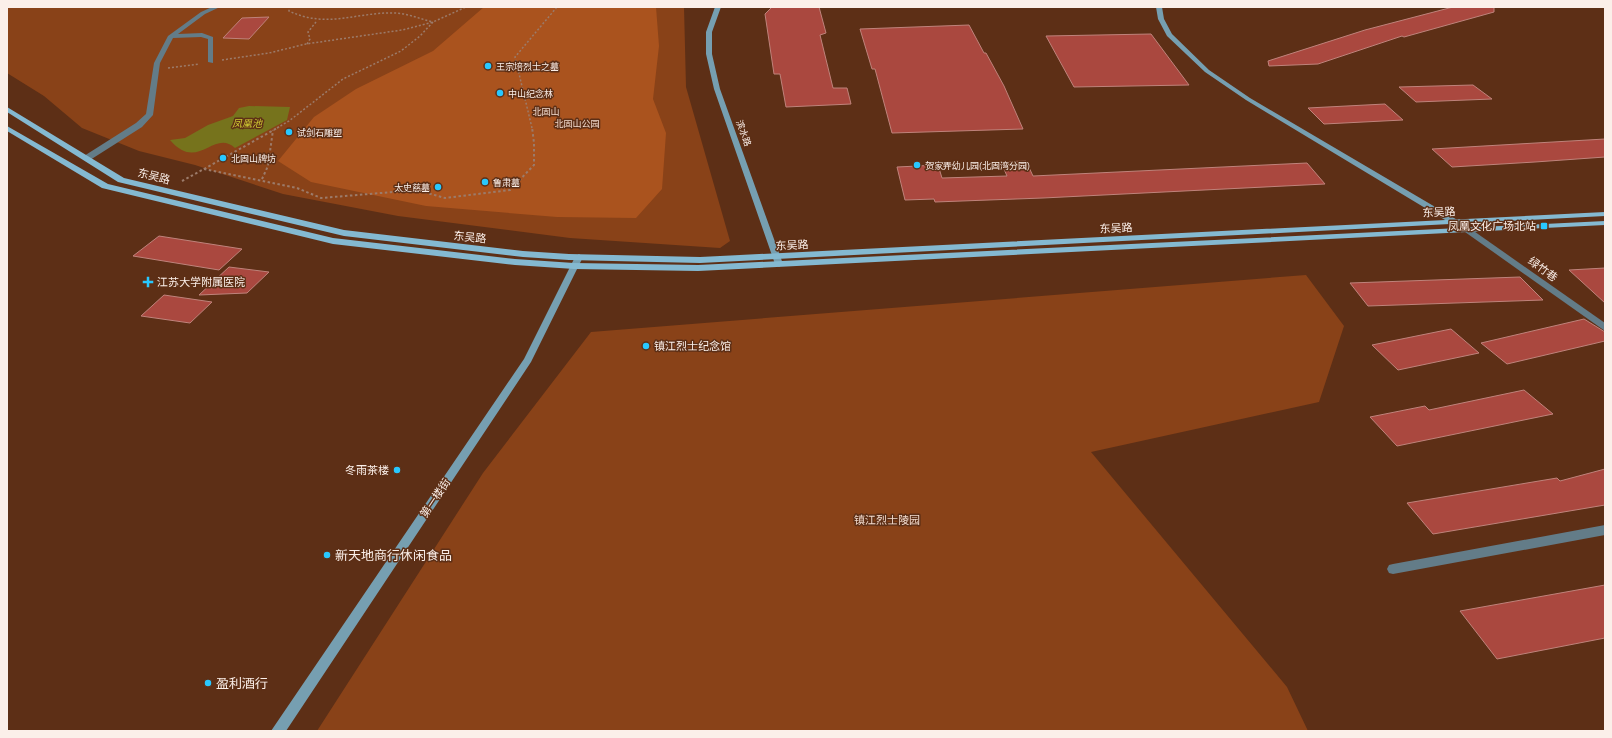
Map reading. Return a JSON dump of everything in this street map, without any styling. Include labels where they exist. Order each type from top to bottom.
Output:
[{"type":"main road","name":"东吴路","points":[[7,109],[121,180],[344,234],[523,254],[577,262]]},
{"type":"main road","name":"东吴路","points":[[7,128],[105,186],[325,240],[515,262],[577,262],[698,268],[778,260],[1605,214]]},
{"type":"main road","name":"东吴路","points":[[778,260],[1468,230],[1605,222]]},
{"type":"street","points":[[87,158],[139,125],[150,115],[157,63],[171,36],[203,13],[217,7]]},
{"type":"street","name":"滨水路","points":[[718,7],[709,32],[709,54],[717,89],[778,260]]},
{"type":"street","points":[[1159,7],[1161,19],[1169,34],[1207,70],[1248,99],[1468,230]]},
{"type":"street","points":[[171,36],[202,36],[211,38],[211,62]]},
{"type":"street","name":"绿竹巷","points":[[1468,230],[1605,328]]},
{"type":"street","name":"第一楼街","points":[[278,731],[528,360],[577,262]]},
{"type":"street","points":[[1393,569],[1605,530]]},
{"type":"path","points":[[289,7],[289,12],[298,17],[316,22],[396,13],[433,22]]},
{"type":"path","points":[[156,70],[269,53],[306,44],[402,30],[447,17],[466,7]]},
{"type":"path","points":[[204,169],[262,179],[297,188],[321,198],[350,194],[417,190],[445,198],[510,190],[534,165],[532,124],[519,81],[515,57],[557,7]]},
{"type":"path","points":[[306,44],[310,39],[308,32],[316,22]]},
{"type":"path","points":[[165,190],[289,121],[344,79],[401,51],[420,36],[433,22]]},
{"type":"path","points":[[262,179],[268,166],[273,130]]},
{"type":"green space","name":"北固山公园","points":[[7,7],[684,7],[686,87],[730,241],[720,248],[570,238],[398,216],[283,194],[195,165],[139,151],[82,128],[44,96],[7,73]]},
{"type":"green space","name":"北固山","points":[[484,7],[656,7],[659,46],[653,99],[666,133],[662,189],[636,218],[557,217],[426,206],[311,182],[278,161],[314,117],[356,89],[433,51]]},
{"type":"green space","name":"镇江烈士陵园","points":[[1306,275],[1344,326],[1319,402],[1091,452],[1287,687],[1308,731],[317,731],[483,473],[591,332]]},
{"type":"water","name":"凤凰池","points":[[249,106],[290,107],[287,120],[235,148],[227,143],[220,143],[197,152],[189,152],[180,149],[170,140],[185,138],[208,125],[233,116],[239,108]]},
{"type":"building","points":[[772,7],[819,7],[826,33],[820,35],[833,88],[847,88],[851,104],[786,107],[780,74],[774,74],[765,14]]},
{"type":"building","points":[[1453,7],[1494,7],[1494,12],[1404,37],[1402,36],[1318,64],[1269,66],[1268,61],[1365,30]]},
{"type":"building","points":[[269,17],[249,39],[223,38],[242,18]]},
{"type":"building","points":[[969,25],[1004,86],[1023,129],[892,133],[875,69],[872,69],[860,29]]},
{"type":"building","points":[[1151,34],[1189,85],[1074,87],[1046,36]]},
{"type":"building","points":[[1473,85],[1492,99],[1416,102],[1399,87]]},
{"type":"building","points":[[1385,104],[1403,120],[1324,124],[1308,108]]},
{"type":"building","points":[[1605,139],[1605,157],[1452,167],[1432,149]]},
{"type":"building","points":[[1026,161],[1033,176],[1307,163],[1325,184],[935,202],[934,199],[905,200],[897,167],[938,165],[942,178],[1007,176],[1001,162]]},
{"type":"building","points":[[159,236],[242,249],[219,270],[133,256]]},
{"type":"building","points":[[229,267],[269,272],[247,293],[199,295]]},
{"type":"building","points":[[1605,268],[1605,303],[1569,270]]},
{"type":"building","points":[[1520,277],[1543,300],[1368,306],[1350,283]]},
{"type":"building","points":[[164,295],[212,302],[190,323],[141,316]]},
{"type":"building","points":[[1584,319],[1605,332],[1605,341],[1507,364],[1481,343]]},
{"type":"building","points":[[1451,329],[1479,353],[1398,370],[1372,345]]},
{"type":"building","points":[[1524,390],[1553,414],[1397,446],[1370,417],[1425,406],[1429,410]]},
{"type":"building","points":[[1605,469],[1605,505],[1433,534],[1407,503],[1557,478],[1560,481]]},
{"type":"building","points":[[1605,585],[1605,638],[1497,659],[1460,611]]},
{"type":"place","name":"王宗培烈士之墓","points":[[488,66]]},
{"type":"place","name":"中山纪念林","points":[[500,93]]},
{"type":"place","name":"试剑石雕塑","points":[[289,132]]},
{"type":"place","name":"北固山牌坊","points":[[223,158]]},
{"type":"place","name":"贺家弄幼儿园(北固湾分园)","points":[[917,165]]},
{"type":"place","name":"鲁肃墓","points":[[485,182]]},
{"type":"place","name":"太史慈墓","points":[[438,187]]},
{"type":"place","name":"凤凰文化广场北站","points":[[1544,226]]},
{"type":"place","name":"江苏大学附属医院","points":[[148,282]]},
{"type":"place","name":"镇江烈士纪念馆","points":[[646,346]]},
{"type":"place","name":"冬雨茶楼","points":[[397,470]]},
{"type":"place","name":"新天地商行休闲食品","points":[[327,555]]},
{"type":"place","name":"盈利酒行","points":[[208,683]]}]
